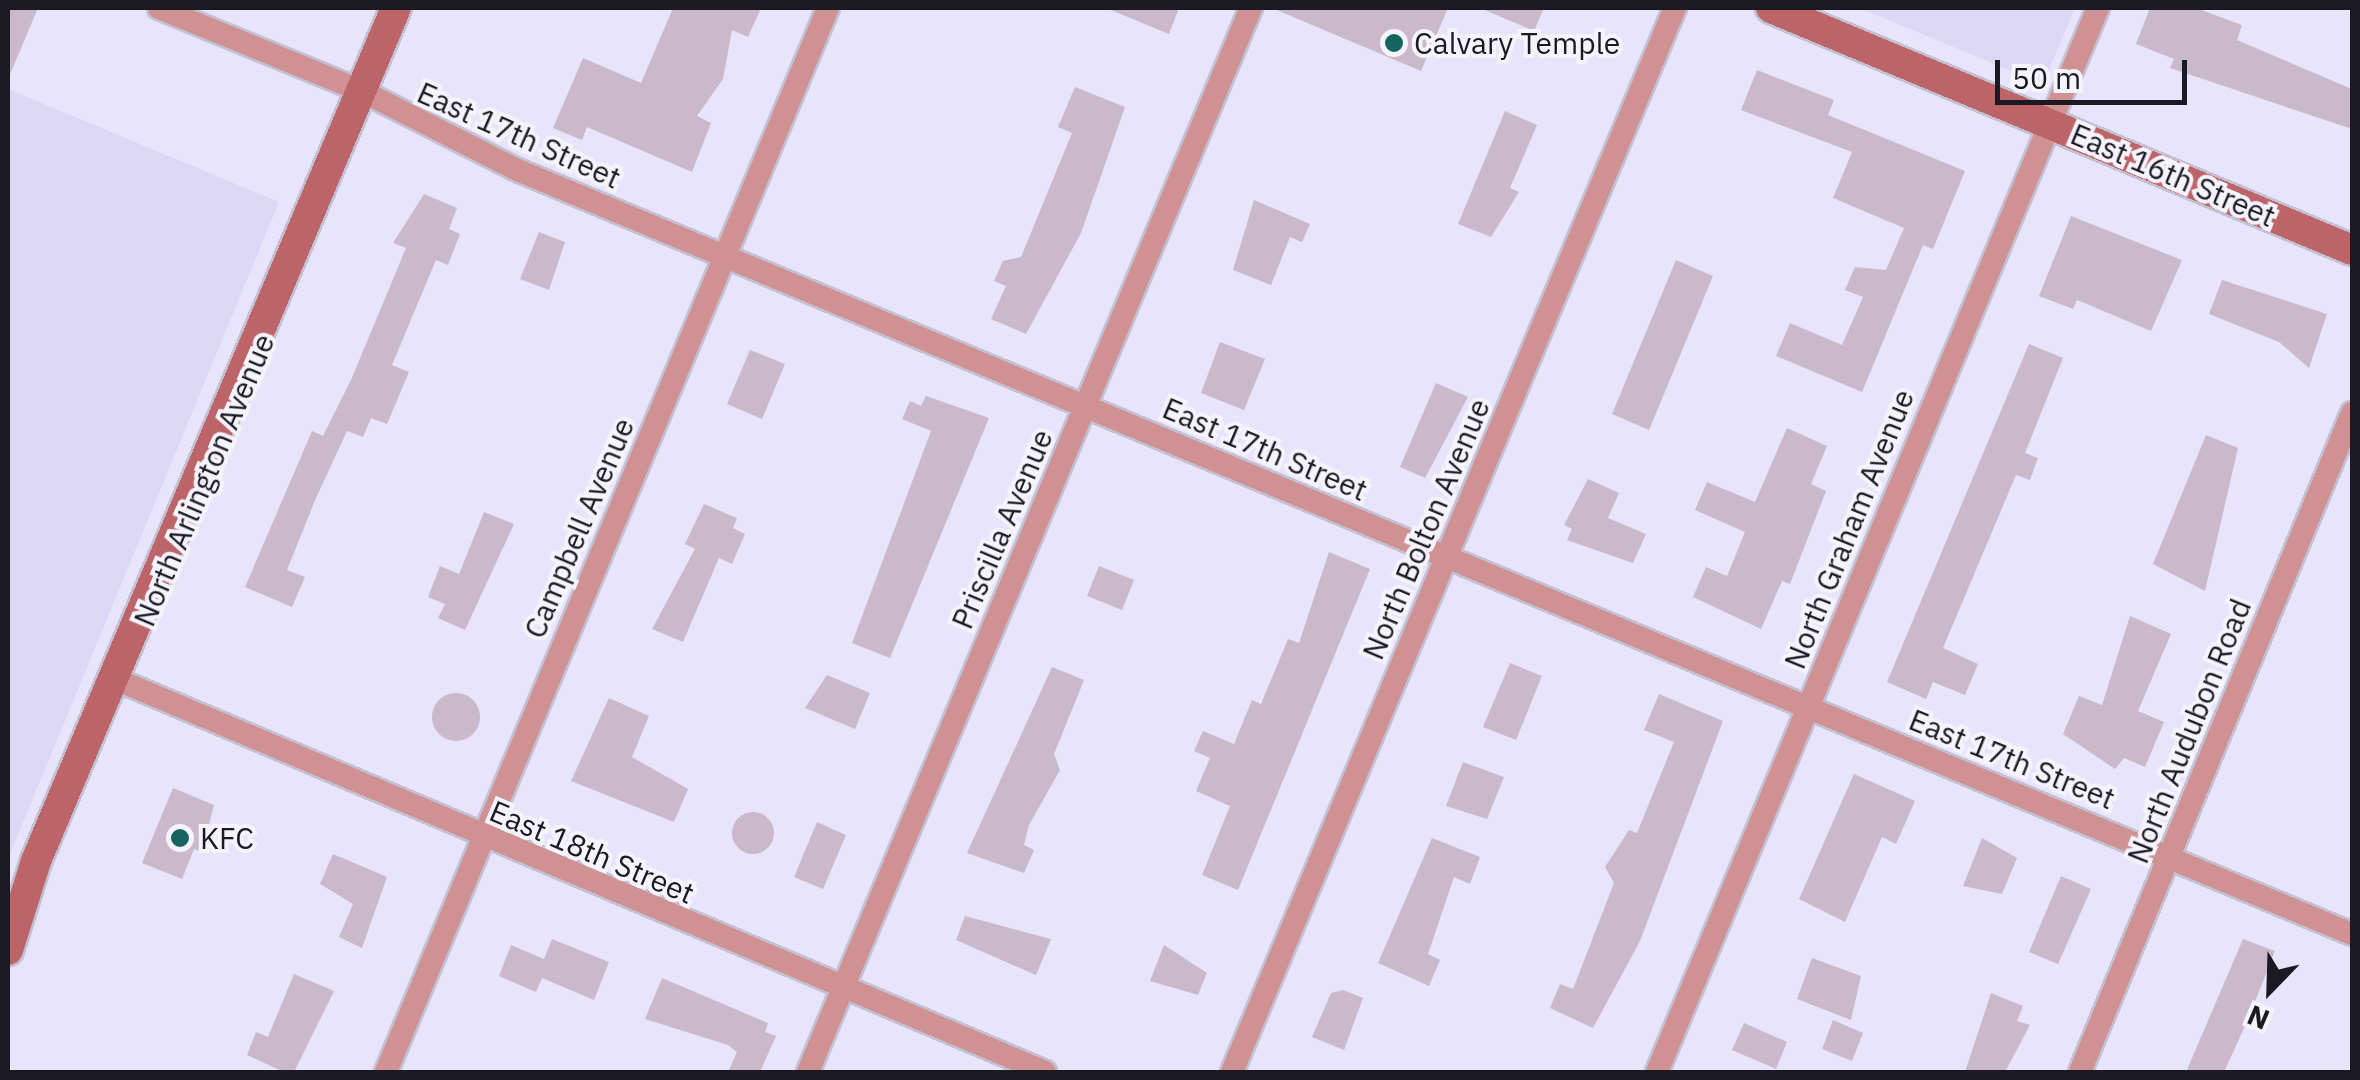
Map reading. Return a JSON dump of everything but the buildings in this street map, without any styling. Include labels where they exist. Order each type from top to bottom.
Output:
[{"type":"main road","name":"North Arlington Avenue","points":[[8,950],[36,861],[120,681],[366,93],[396,8]]},
{"type":"main road","name":"East 16th Street","points":[[1771,8],[2352,250]]},
{"type":"street","name":"East 17th Street","points":[[159,8],[366,93],[482,154],[2352,934]]},
{"type":"street","name":"Campbell Avenue","points":[[386,1072],[828,8]]},
{"type":"street","name":"Priscilla Avenue","points":[[808,1072],[1251,8]]},
{"type":"street","name":"North Bolton Avenue","points":[[1232,1072],[1675,8]]},
{"type":"street","name":"North Graham Avenue","points":[[1656,1072],[2098,8]]},
{"type":"street","name":"North Audubon Road","points":[[2080,1072],[2352,413]]},
{"type":"street","name":"East 18th Street","points":[[120,681],[483,838],[1044,1072]]},
{"type":"shaded area","points":[[1859,8],[2075,8],[2043,84]]},
{"type":"shaded area","points":[[8,89],[279,202],[8,859]]},
{"type":"place","name":"Calvary Temple","points":[[1394,43]]},
{"type":"place","name":"KFC","points":[[180,838]]}]
